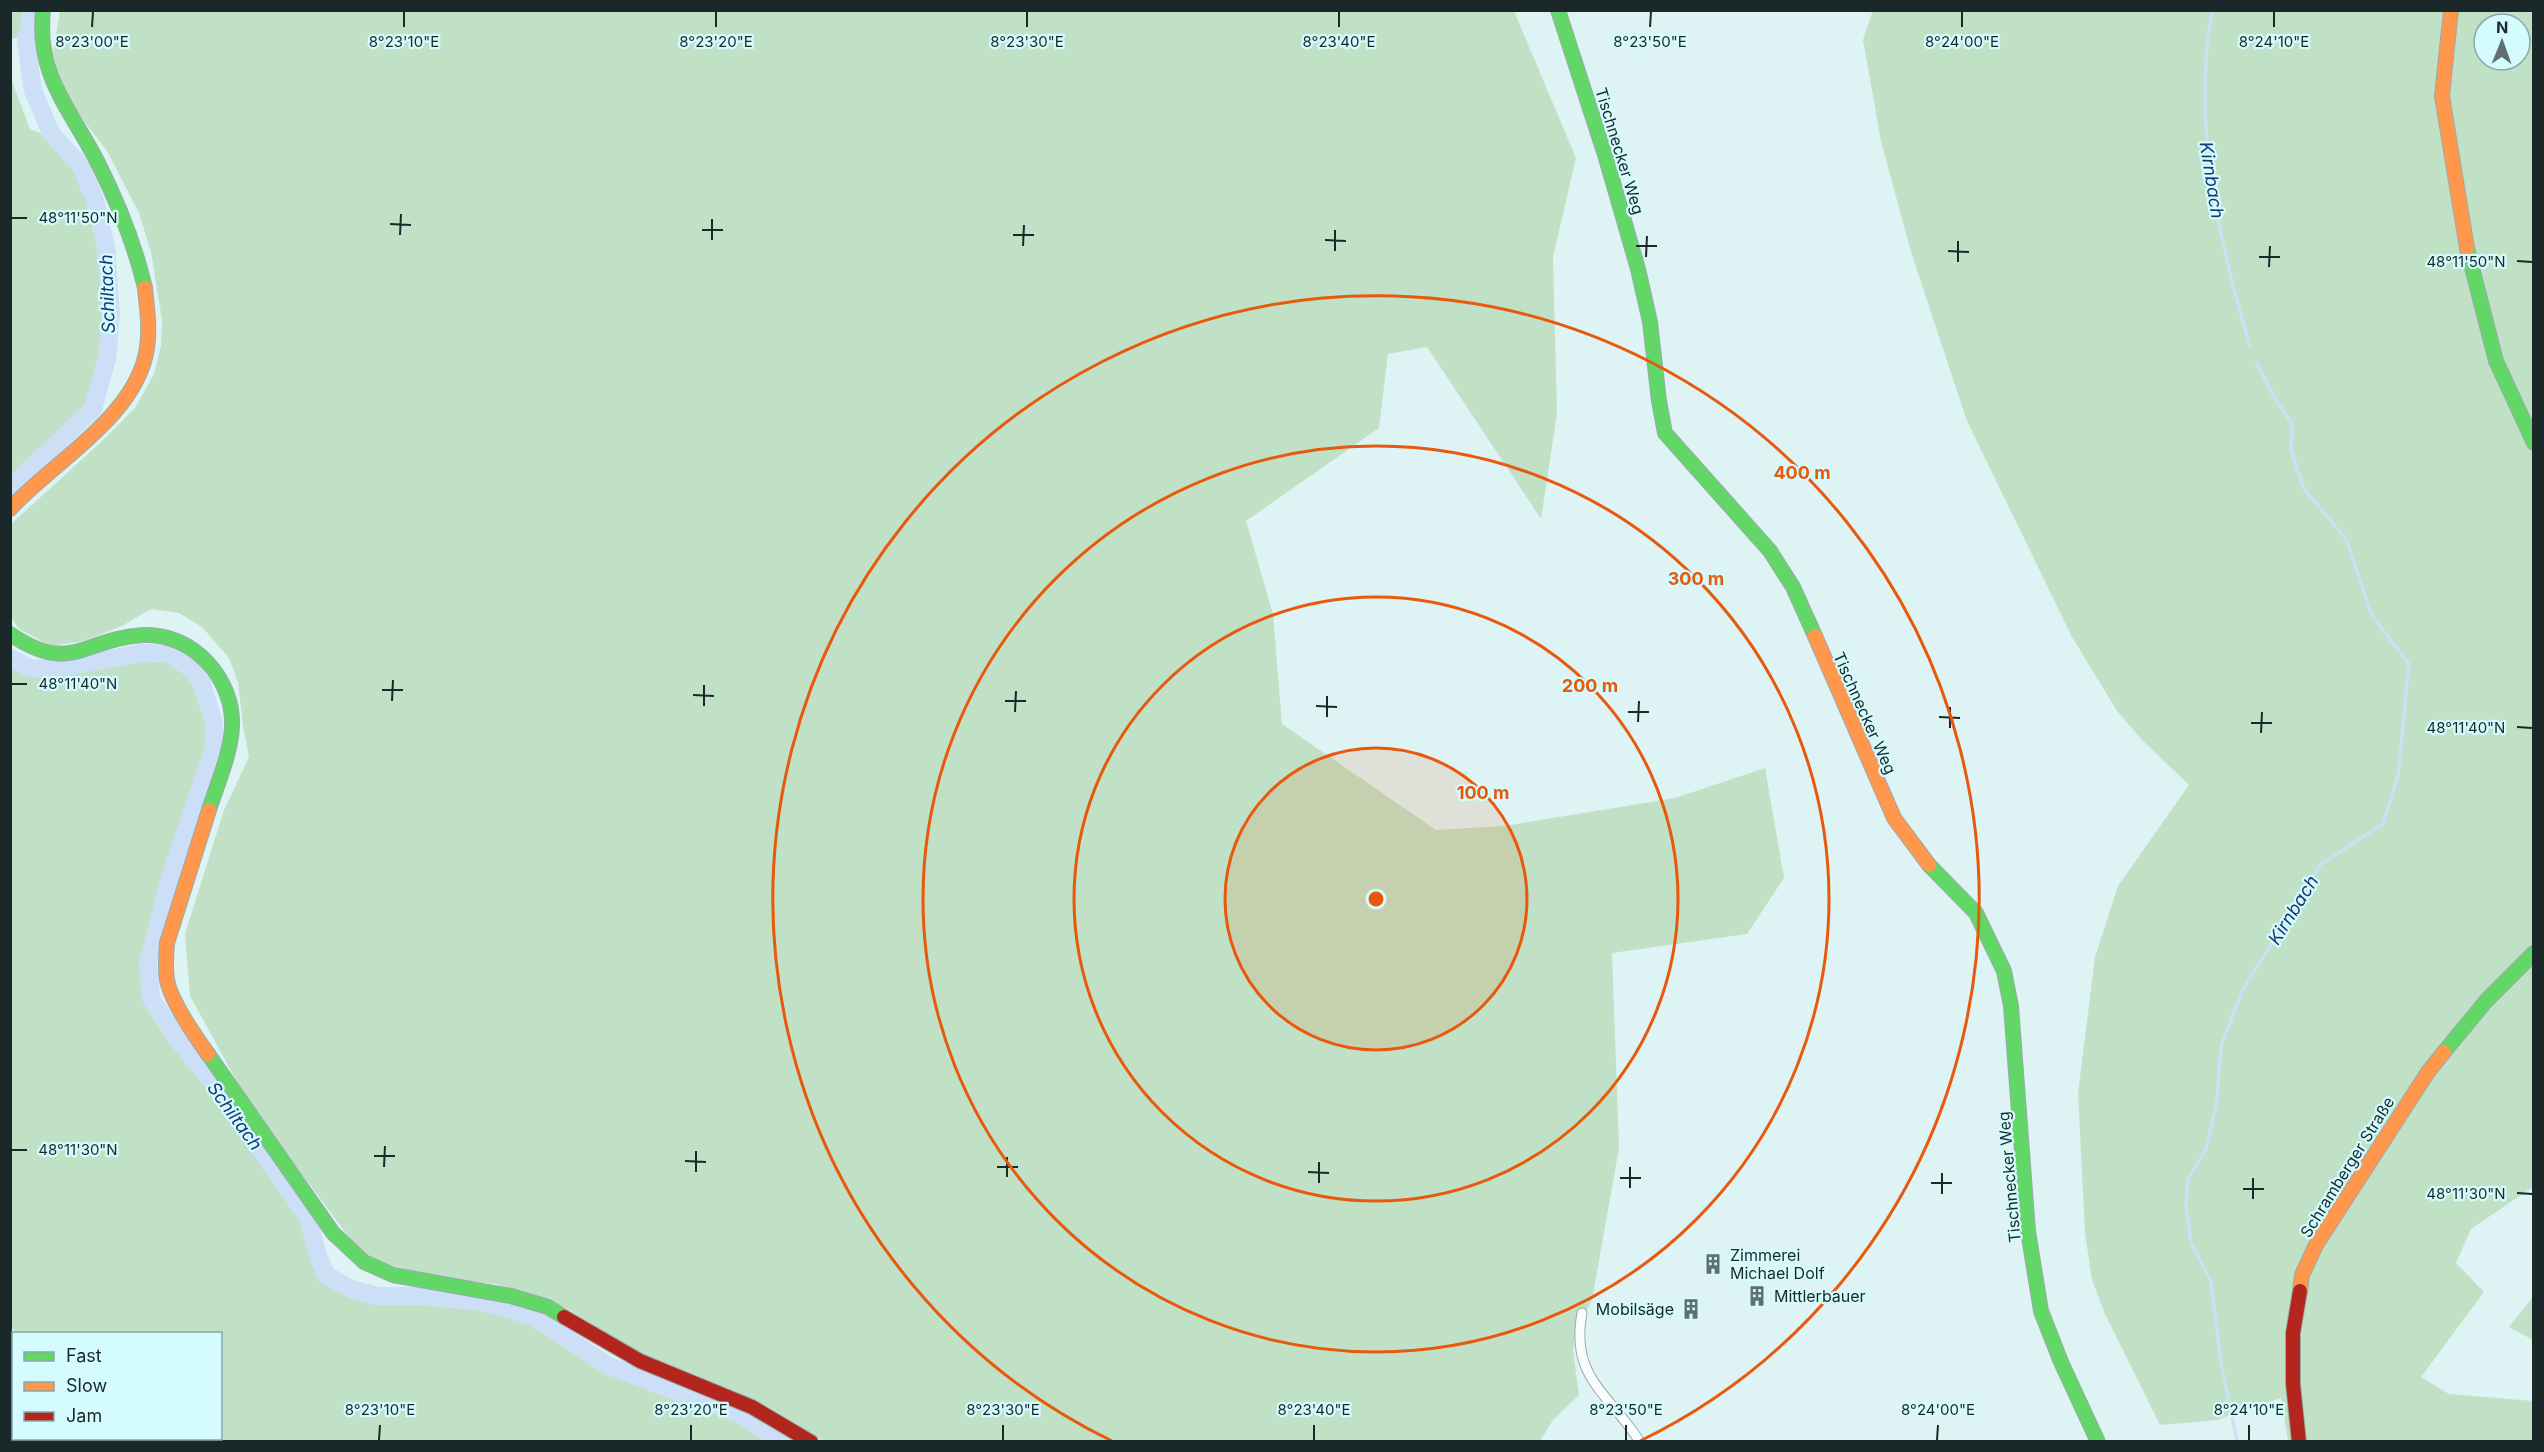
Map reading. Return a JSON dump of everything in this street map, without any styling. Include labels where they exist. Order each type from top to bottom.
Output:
[{"type":"main road","points":[[10,509],[45,472],[117,411],[139,376],[146,353],[148,321],[143,283],[128,224],[86,141],[56,90],[46,65],[39,38],[43,10]]},
{"type":"main road","name":"Tischnecker Weg","points":[[1558,10],[1637,262],[1651,323],[1658,408],[1665,433],[1770,551],[1793,586],[1894,818],[1921,857],[1976,913],[2004,971],[2017,1074],[2028,1231],[2041,1311],[2061,1362],[2098,1442]]},
{"type":"main road","points":[[2451,10],[2442,96],[2464,238],[2496,361],[2534,443]]},
{"type":"main road","points":[[10,634],[39,652],[58,655],[77,653],[122,638],[158,636],[189,647],[212,666],[223,681],[229,701],[232,726],[225,757],[168,943],[165,961],[167,982],[190,1029],[333,1233],[364,1262],[393,1275],[511,1296],[548,1307],[639,1361],[752,1407],[812,1442]]},
{"type":"main road","name":"Schramberger Straße","points":[[2299,1442],[2293,1384],[2293,1333],[2302,1275],[2316,1245],[2428,1072],[2486,1001],[2531,959]]},
{"type":"street","points":[[1582,1313],[1579,1329],[1580,1347],[1587,1372],[1640,1442]]},
{"type":"green space","points":[[11,10],[28,11],[20,37],[11,39]]},
{"type":"green space","points":[[1873,10],[2533,11],[2533,1187],[2471,1229],[2456,1263],[2484,1292],[2421,1377],[2449,1394],[2533,1401],[2533,1441],[2288,1441],[2281,1398],[2217,1420],[2160,1425],[2105,1314],[2092,1280],[2085,1233],[2078,1093],[2095,957],[2118,886],[2189,785],[2143,741],[2117,711],[2071,635],[1967,421],[1911,252],[1881,141],[1863,40]]},
{"type":"green space","points":[[60,11],[1514,11],[1576,158],[1553,257],[1557,413],[1541,519],[1427,347],[1388,354],[1379,428],[1246,521],[1273,614],[1282,724],[1436,830],[1504,826],[1675,798],[1765,768],[1784,878],[1747,934],[1612,953],[1619,1148],[1592,1300],[1576,1331],[1573,1351],[1579,1395],[1553,1420],[1540,1441],[823,1441],[762,1404],[627,1347],[568,1309],[536,1295],[495,1284],[434,1276],[381,1263],[357,1248],[247,1100],[190,996],[185,934],[224,810],[249,757],[238,682],[229,658],[202,627],[179,613],[151,609],[122,626],[83,641],[51,646],[19,629],[11,617],[10,525],[135,408],[154,374],[161,346],[162,320],[151,252],[139,213],[107,151],[62,92],[53,52]]},
{"type":"green space","points":[[10,76],[30,129],[43,134],[85,183],[99,236],[107,326],[100,362],[87,406],[11,478]]},
{"type":"green space","points":[[167,658],[180,667],[197,686],[202,696],[207,719],[207,748],[154,914],[144,964],[149,1002],[167,1033],[232,1116],[304,1224],[312,1254],[322,1276],[344,1290],[377,1302],[421,1299],[484,1308],[540,1325],[606,1366],[721,1411],[754,1426],[776,1441],[11,1441],[222,1440],[222,1332],[16,1332],[11,1327],[11,669],[53,676],[132,661]]},
{"type":"green space","points":[[2533,1297],[2533,1340],[2509,1327]]},
{"type":"waterway","name":"Schiltach","points":[[10,488],[93,409],[107,359],[111,315],[106,247],[95,200],[81,166],[51,133],[33,91],[26,43],[32,10]]},
{"type":"waterway","name":"Kirnbach","points":[[2212,10],[2205,96],[2207,138],[2219,222],[2250,347]]},
{"type":"waterway","name":"Kirnbach","points":[[2237,1442],[2221,1362],[2211,1282],[2191,1243],[2186,1205],[2188,1179],[2206,1149],[2217,1100],[2221,1046],[2242,991],[2321,864],[2383,824],[2398,776],[2409,664],[2371,614],[2346,539],[2304,489],[2291,450],[2292,424],[2274,397],[2256,362]]},
{"type":"waterway","name":"Schiltach","points":[[10,658],[30,668],[55,669],[141,653],[169,654],[189,667],[202,684],[214,723],[214,749],[173,867],[148,963],[151,998],[177,1039],[214,1084],[308,1217],[317,1253],[326,1275],[351,1289],[378,1296],[421,1296],[483,1302],[532,1316],[609,1366],[741,1415],[782,1442]]},
{"type":"traffic: fast","points":[[43,10],[42,33],[50,73],[57,91],[98,163],[112,193],[131,240],[145,288]]},
{"type":"traffic: fast","points":[[1558,10],[1606,158],[1638,269],[1650,322],[1665,433],[1770,551],[1793,587],[1815,636]]},
{"type":"traffic: fast","points":[[2467,248],[2496,361],[2534,443]]},
{"type":"traffic: fast","points":[[10,634],[31,646],[64,654],[123,638],[144,635],[162,636],[179,642],[207,662],[218,676],[226,692],[231,709],[232,726],[226,758],[209,810]]},
{"type":"traffic: fast","points":[[1929,865],[1976,913],[2004,971],[2011,1006],[2028,1231],[2041,1311],[2061,1362],[2098,1442]]},
{"type":"traffic: fast","points":[[2444,1052],[2486,1001],[2534,953]]},
{"type":"traffic: fast","points":[[208,1054],[333,1233],[364,1262],[393,1275],[511,1296],[548,1307],[564,1317]]},
{"type":"traffic: slow","points":[[2451,10],[2442,96],[2467,248]]},
{"type":"traffic: slow","points":[[10,509],[91,436],[128,395],[140,372],[147,348],[145,288]]},
{"type":"traffic: slow","points":[[1815,636],[1894,818],[1929,865]]},
{"type":"traffic: slow","points":[[208,1054],[173,998],[167,980],[166,962],[167,943],[209,810]]},
{"type":"traffic: slow","points":[[2300,1291],[2302,1275],[2316,1245],[2428,1072],[2444,1052]]},
{"type":"traffic: jam","points":[[2299,1442],[2293,1384],[2293,1333],[2300,1291]]},
{"type":"traffic: jam","points":[[564,1317],[640,1361],[752,1407],[811,1442]]},
{"type":"place","name":"Zimmerei Michael Dolf","points":[[1713,1264]]},
{"type":"place","name":"Mittlerbauer","points":[[1757,1296]]},
{"type":"place","name":"Mobilsäge","points":[[1691,1309]]}]
